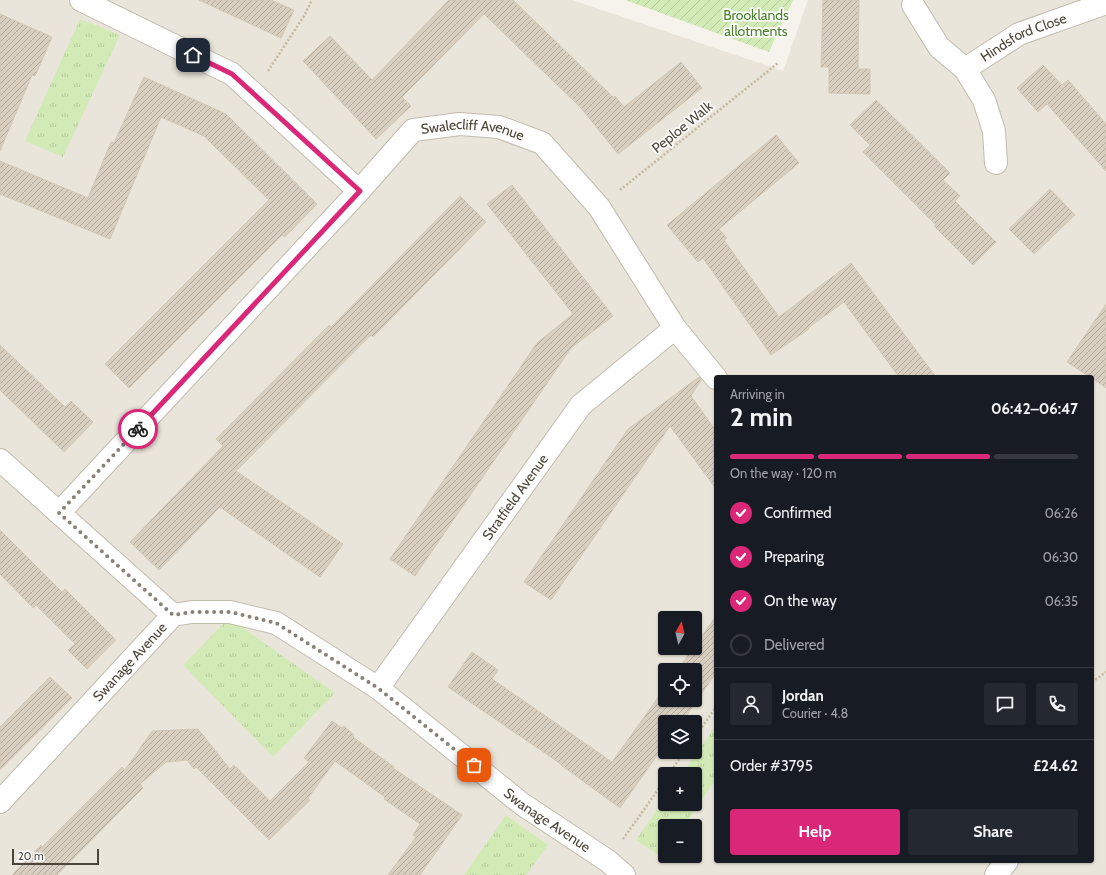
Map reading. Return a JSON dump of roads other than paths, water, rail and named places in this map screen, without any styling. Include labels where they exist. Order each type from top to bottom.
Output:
[{"type":"street","points":[[81,0],[232,74],[360,191]]},
{"type":"street","name":"Hindsford Close","points":[[965,69],[1019,34],[1106,3]]},
{"type":"street","name":"Hindsford Close","points":[[913,5],[939,47],[965,69],[984,100],[994,131],[996,163]]},
{"type":"street","name":"Swalecliff Avenue","points":[[59,513],[360,191],[413,130],[460,124],[499,127],[542,143],[599,206],[675,328],[714,376]]},
{"type":"street","name":"Stratfield Avenue","points":[[378,688],[581,405],[675,328]]},
{"type":"street","points":[[0,460],[173,615]]},
{"type":"street","name":"Swanage Avenue","points":[[0,802],[173,615],[192,612],[230,612],[276,623],[378,688],[522,804],[608,861],[624,875]]},
{"type":"street","points":[[996,875],[1005,863]]},
{"type":"park label","name":"Brooklands allotments","points":[[756,24]]}]
